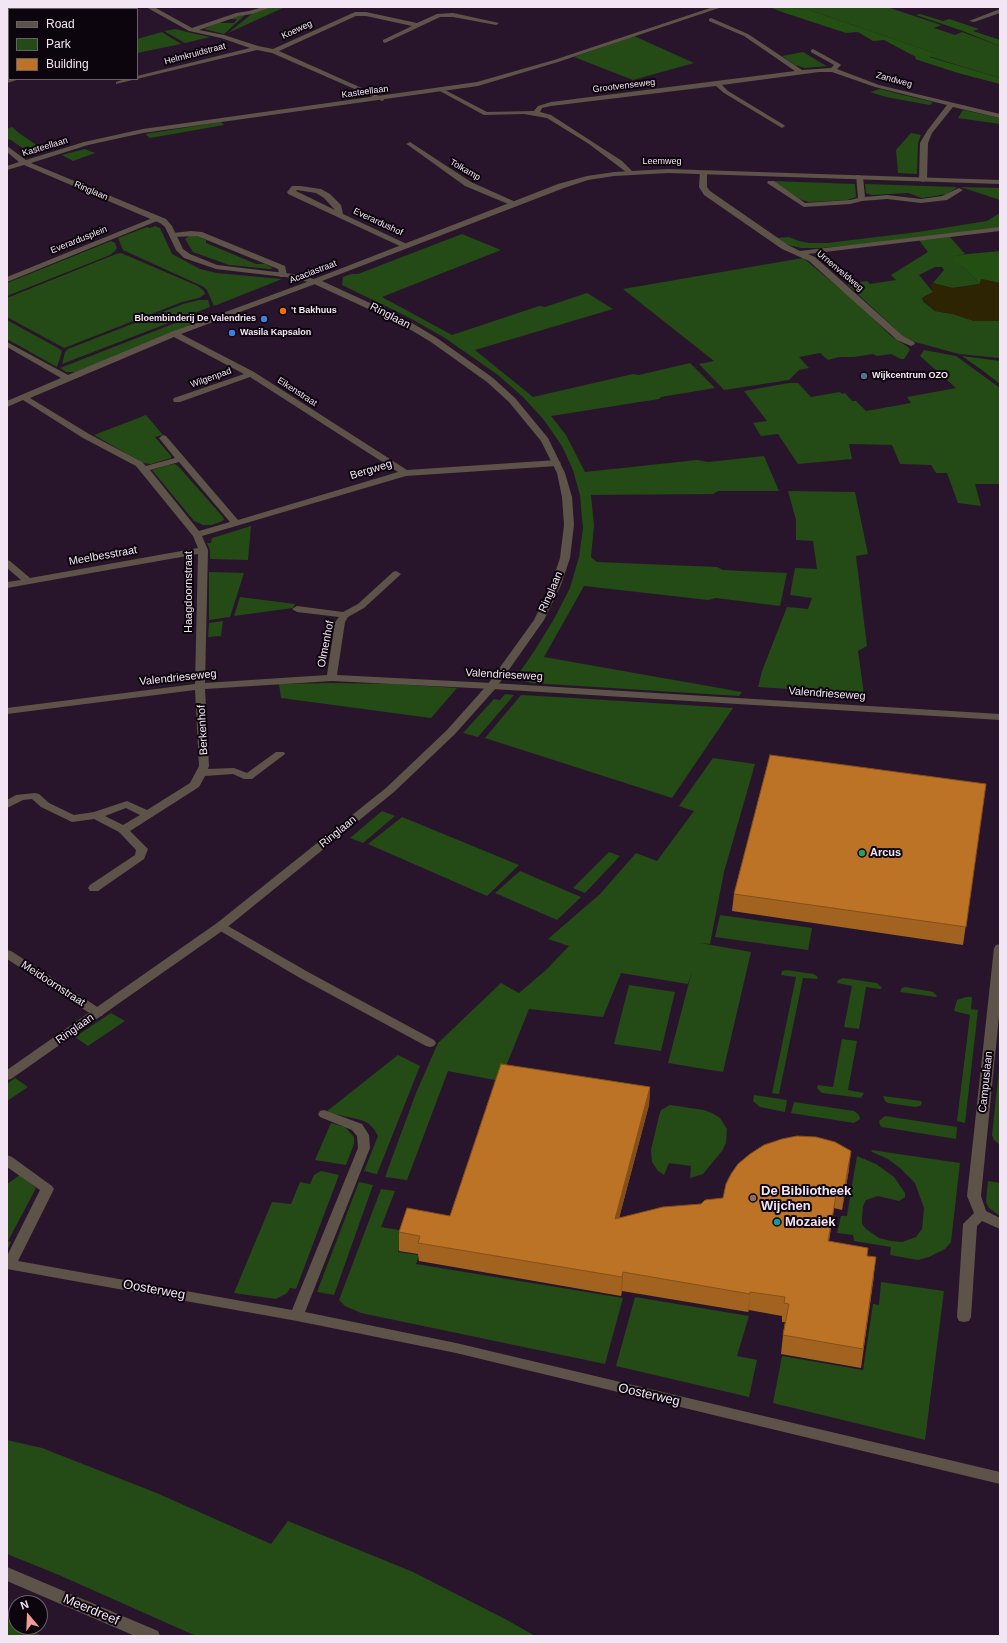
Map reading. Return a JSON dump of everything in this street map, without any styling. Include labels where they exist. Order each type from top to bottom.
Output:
[{"type":"street","name":"Helmkruidstraat","points":[[149,7],[191,30],[222,36],[257,48],[274,51]]},
{"type":"street","points":[[191,30],[238,14],[250,13],[269,7]]},
{"type":"street","name":"Kasteellaan","points":[[7,168],[86,143],[128,134],[217,120],[382,99],[478,84],[508,76],[719,7]]},
{"type":"street","points":[[972,21],[1000,11]]},
{"type":"street","name":"Koeweg","points":[[274,51],[354,14],[366,14],[418,25]]},
{"type":"street","points":[[385,41],[439,15],[446,14],[496,23]]},
{"type":"street","points":[[711,20],[746,35],[800,72]]},
{"type":"street","name":"Helmkruidstraat","points":[[138,78],[257,48]]},
{"type":"street","name":"Koeweg","points":[[274,51],[382,99]]},
{"type":"street","points":[[813,51],[838,66],[833,70]]},
{"type":"street","name":"Grootvenseweg","points":[[536,113],[540,107],[551,104],[717,84],[800,72],[833,70]]},
{"type":"street","name":"Zandweg","points":[[833,70],[877,86],[1000,116]]},
{"type":"street","points":[[118,82],[128,80]]},
{"type":"street","points":[[717,84],[726,92],[782,126]]},
{"type":"street","name":"Leemweg","points":[[441,90],[486,114],[536,113],[556,119],[619,163],[630,173],[668,171],[1000,182]]},
{"type":"street","points":[[923,180],[924,143],[929,132],[952,104]]},
{"type":"street","name":"Tolkamp","points":[[410,144],[468,184],[516,204]]},
{"type":"street","name":"Ringlaan","points":[[7,148],[24,162],[166,223],[183,253],[209,265],[228,270],[283,275],[315,281],[404,322],[434,340],[490,380],[512,400],[545,440],[557,463],[567,497],[569,525],[565,558],[556,584],[539,620],[492,686],[451,732],[390,790],[221,926],[7,1076]]},
{"type":"street","name":"Acaciastraat","points":[[7,404],[174,334],[561,186],[587,178],[630,173]]},
{"type":"street","name":"Urnenveldweg","points":[[703,173],[703,187],[707,193],[785,247],[812,259],[900,338],[911,344]]},
{"type":"street","points":[[859,177],[862,199]]},
{"type":"street","points":[[771,183],[804,205],[850,202],[862,199],[887,197],[921,201],[944,198],[959,190]]},
{"type":"street","name":"Everardushof","points":[[340,215],[338,207],[327,196],[318,191],[300,188],[292,190],[291,192],[340,215],[407,246]]},
{"type":"street","name":"Everardusplein","points":[[7,280],[158,219]]},
{"type":"street","points":[[800,253],[1000,229]]},
{"type":"street","points":[[173,235],[191,233],[199,234],[282,268],[283,275]]},
{"type":"street","name":"Eikenstraat","points":[[174,334],[251,374],[405,473]]},
{"type":"street","points":[[7,344],[68,379]]},
{"type":"street","name":"Wilgenpad","points":[[177,400],[251,374]]},
{"type":"street","name":"Haagdoornstraat","points":[[23,397],[86,436],[139,464],[197,535],[203,550],[200,686]]},
{"type":"street","points":[[163,438],[236,524]]},
{"type":"street","points":[[144,469],[181,459]]},
{"type":"street","name":"Bergweg","points":[[197,535],[405,473],[557,463]]},
{"type":"street","name":"Meelbesstraat","points":[[7,585],[203,550]]},
{"type":"street","points":[[7,562],[28,582]]},
{"type":"street","name":"Olmenhof","points":[[332,678],[340,622],[344,615],[361,606],[396,574]]},
{"type":"street","name":"Olmenhof","points":[[297,609],[344,615]]},
{"type":"street","name":"Valendrieseweg","points":[[7,711],[200,686],[332,678],[492,686],[1000,717]]},
{"type":"street","name":"Berkenhof","points":[[200,686],[204,766],[201,773]]},
{"type":"street","points":[[123,830],[195,785],[201,773],[234,771],[248,778],[280,754]]},
{"type":"street","points":[[7,805],[20,797],[36,796],[45,806],[72,819],[96,814],[127,804],[147,814]]},
{"type":"street","points":[[94,888],[140,857],[142,849],[123,830],[96,814]]},
{"type":"street","points":[[221,926],[304,975],[430,1043]]},
{"type":"street","name":"Campuslaan","points":[[981,1214],[974,1196],[1000,948]]},
{"type":"street","name":"Meidoornstraat","points":[[7,954],[98,1013]]},
{"type":"street","points":[[297,1316],[364,1148],[363,1135],[357,1126],[324,1114]]},
{"type":"street","name":"Oosterweg","points":[[7,1160],[47,1189],[8,1264],[297,1316],[456,1348],[1000,1478]]},
{"type":"street","points":[[964,1317],[970,1224],[981,1214],[1000,1224]]},
{"type":"street","name":"Meerdreef","points":[[7,1574],[152,1636]]},
{"type":"green space","points":[[272,7],[285,7],[228,33],[253,13]]},
{"type":"green space","points":[[770,7],[887,7],[941,25],[934,28],[955,35],[962,32],[1000,46],[1000,78],[928,56],[934,53],[809,10],[779,11]]},
{"type":"green space","points":[[792,9],[809,10],[934,53],[929,57],[1000,78],[1000,84],[958,73],[915,59],[916,57],[884,40],[873,41],[858,32],[846,33],[779,11]]},
{"type":"green space","points":[[246,14],[224,34],[204,29],[218,23],[234,23],[237,19],[228,19]]},
{"type":"green space","points":[[920,14],[943,21],[949,19],[979,29],[973,31],[1000,40],[1000,46],[963,31],[916,15]]},
{"type":"green space","points":[[176,29],[210,37],[185,43],[164,31]]},
{"type":"green space","points":[[162,32],[181,44],[138,53],[138,39]]},
{"type":"green space","points":[[634,36],[694,63],[633,80],[574,57]]},
{"type":"green space","points":[[803,52],[827,66],[805,68],[795,65],[782,56]]},
{"type":"green space","points":[[880,89],[933,102],[930,105],[886,97],[870,92]]},
{"type":"green space","points":[[963,110],[1000,118],[1000,124],[958,118]]},
{"type":"green space","points":[[221,122],[224,125],[150,138],[145,134]]},
{"type":"green space","points":[[12,127],[42,149],[39,152],[31,154],[11,140],[7,139],[7,129]]},
{"type":"green space","points":[[911,133],[921,135],[918,143],[917,174],[898,173],[896,150]]},
{"type":"green space","points":[[85,149],[95,153],[73,161],[62,155]]},
{"type":"green space","points":[[772,181],[855,184],[856,197],[847,200],[809,202],[799,199]]},
{"type":"green space","points":[[865,184],[956,188],[947,194],[922,198],[908,193],[871,195],[866,193]]},
{"type":"green space","points":[[960,187],[1000,188],[1000,200],[985,195]]},
{"type":"green space","points":[[1000,213],[1000,228],[862,244],[822,248],[801,248],[788,245],[777,238],[789,237],[809,243],[827,243],[918,232],[987,221]]},
{"type":"green space","points":[[155,226],[160,228],[172,254],[200,269],[217,273],[282,279],[214,306],[207,290],[204,287],[123,250],[118,238],[147,227],[150,228]]},
{"type":"green space","points":[[462,234],[501,250],[382,297],[452,335],[539,306],[545,307],[587,293],[613,309],[475,350],[533,397],[633,374],[639,375],[690,363],[715,388],[661,397],[659,399],[551,416],[566,435],[585,472],[697,460],[708,462],[764,456],[779,491],[718,491],[713,494],[591,495],[594,526],[591,557],[597,562],[717,567],[723,570],[787,573],[780,606],[716,598],[708,600],[584,586],[544,657],[742,692],[739,696],[532,683],[515,679],[554,619],[570,588],[579,557],[583,528],[580,495],[573,470],[562,446],[544,420],[523,397],[498,375],[445,338],[410,318],[342,285],[343,277],[351,274],[358,274]]},
{"type":"green space","points":[[189,236],[197,236],[206,240],[206,243],[256,264],[265,264],[273,268],[270,269],[229,265],[193,252],[185,239]]},
{"type":"green space","points":[[950,237],[965,254],[957,256],[960,266],[966,269],[980,284],[952,288],[933,283],[944,270],[942,267],[935,267],[919,275],[933,292],[922,298],[923,301],[935,311],[953,314],[974,321],[1000,321],[1000,358],[959,354],[905,338],[847,284],[867,281],[870,284],[896,280],[891,275],[928,252],[919,240]]},
{"type":"green space","points":[[111,241],[115,243],[117,248],[110,255],[7,296],[7,283]]},
{"type":"green space","points":[[1000,251],[1000,283],[981,279],[980,284],[966,269],[953,260],[956,256]]},
{"type":"green space","points":[[121,253],[198,286],[204,291],[205,294],[199,298],[182,302],[64,348],[7,317],[7,298]]},
{"type":"green space","points":[[803,258],[855,301],[891,336],[908,347],[910,350],[904,359],[891,354],[877,356],[873,354],[854,357],[839,357],[828,360],[820,353],[799,357],[809,368],[799,370],[789,380],[724,390],[699,364],[714,361],[623,289]]},
{"type":"green space","points":[[199,300],[208,300],[210,307],[62,364],[65,352],[68,349],[183,304]]},
{"type":"green space","points":[[201,313],[209,317],[76,372],[66,372],[60,368]]},
{"type":"green space","points":[[7,320],[62,351],[57,367],[7,339]]},
{"type":"green space","points":[[924,350],[956,356],[1000,388],[1000,484],[975,484],[981,506],[958,503],[947,473],[936,473],[931,465],[900,464],[892,445],[849,444],[852,459],[798,464],[778,434],[761,436],[753,423],[767,421],[744,391],[789,383],[798,383],[811,397],[840,392],[842,394],[845,393],[852,401],[856,401],[866,411],[911,403],[907,397],[956,388],[920,356]]},
{"type":"green space","points":[[962,356],[1000,361],[1000,384],[982,370]]},
{"type":"green space","points":[[146,415],[163,435],[155,437],[171,456],[171,458],[151,464],[143,463],[94,435]]},
{"type":"green space","points":[[175,464],[223,517],[224,520],[211,525],[203,525],[194,521],[152,470]]},
{"type":"green space","points":[[788,491],[855,492],[868,554],[856,556],[867,646],[858,651],[864,694],[758,687],[762,671],[787,607],[808,609],[812,598],[790,595],[795,568],[817,569],[813,541],[796,540],[796,520]]},
{"type":"green space","points":[[251,526],[248,560],[210,559],[210,550],[207,543],[211,543],[212,538]]},
{"type":"green space","points":[[209,572],[244,573],[230,617],[209,620]]},
{"type":"green space","points":[[240,597],[295,604],[293,608],[234,616]]},
{"type":"green space","points":[[223,621],[221,636],[208,637],[209,623]]},
{"type":"green space","points":[[279,684],[395,684],[457,688],[431,718],[281,698]]},
{"type":"green space","points":[[505,694],[514,695],[478,737],[463,733],[494,699],[500,700]]},
{"type":"green space","points":[[521,695],[733,708],[672,798],[485,738]]},
{"type":"green space","points":[[713,758],[755,764],[724,872],[710,944],[700,943],[751,952],[723,1072],[668,1063],[692,971],[688,984],[621,973],[603,1017],[529,1009],[500,1081],[448,1071],[407,1180],[385,1177],[416,1093],[438,1043],[501,983],[519,993],[546,970],[569,946],[548,939],[600,894],[636,853],[657,861],[694,811],[679,806]]},
{"type":"green space","points":[[382,811],[395,816],[363,843],[350,838]]},
{"type":"green space","points":[[402,817],[519,865],[487,896],[368,844]]},
{"type":"green space","points":[[609,852],[620,856],[585,893],[573,888]]},
{"type":"green space","points":[[520,871],[581,897],[557,920],[495,893]]},
{"type":"green space","points":[[720,915],[812,928],[808,950],[715,937]]},
{"type":"green space","points":[[787,970],[813,974],[817,976],[818,979],[803,978],[779,1094],[772,1093],[796,977],[781,975],[782,971]]},
{"type":"green space","points":[[843,978],[877,983],[882,988],[866,987],[859,1029],[844,1027],[852,986],[837,983],[838,980]]},
{"type":"green space","points":[[629,985],[675,992],[661,1051],[614,1044]]},
{"type":"green space","points":[[906,987],[933,992],[937,996],[900,992],[902,988]]},
{"type":"green space","points":[[972,997],[971,1009],[978,1010],[965,1123],[957,1121],[970,1015],[954,1011],[957,1000]]},
{"type":"green space","points":[[111,1013],[125,1021],[88,1046],[75,1037]]},
{"type":"green space","points":[[842,1039],[857,1041],[848,1090],[864,1093],[861,1098],[822,1093],[817,1088],[818,1085],[833,1087]]},
{"type":"green space","points":[[398,1055],[420,1066],[377,1174],[364,1171],[378,1136],[374,1129],[368,1123],[361,1120],[326,1112]]},
{"type":"green space","points":[[1000,1061],[1000,1145],[994,1140],[992,1135]]},
{"type":"green space","points":[[15,1078],[28,1087],[7,1101],[7,1084]]},
{"type":"green space","points":[[754,1095],[787,1100],[785,1112],[760,1107],[753,1101]]},
{"type":"green space","points":[[883,1096],[921,1101],[922,1103],[920,1106],[915,1107],[888,1103],[885,1101]]},
{"type":"green space","points":[[794,1102],[854,1111],[859,1115],[860,1119],[854,1123],[791,1113]]},
{"type":"green space","points":[[670,1105],[704,1110],[712,1113],[720,1118],[727,1129],[726,1143],[722,1151],[703,1174],[690,1178],[691,1166],[669,1163],[664,1175],[658,1171],[652,1162],[651,1150],[659,1116],[661,1110]]},
{"type":"green space","points":[[885,1116],[957,1127],[956,1139],[882,1127],[879,1121]]},
{"type":"green space","points":[[331,1123],[345,1127],[354,1137],[354,1144],[346,1165],[315,1160]]},
{"type":"green space","points":[[871,1150],[960,1163],[951,1242],[945,1249],[929,1257],[918,1260],[890,1255],[891,1247],[854,1241],[853,1235],[837,1233],[841,1216],[847,1216],[857,1156],[876,1164],[894,1177],[905,1193],[905,1197],[899,1201],[878,1196],[866,1200],[863,1206],[862,1224],[866,1229],[879,1238],[902,1242],[916,1237],[922,1229],[924,1208],[915,1183],[900,1168],[888,1159],[872,1152]]},
{"type":"green space","points":[[321,1171],[339,1175],[296,1289],[290,1288],[287,1293],[276,1299],[234,1293],[272,1202],[291,1204],[300,1182],[310,1184],[314,1175]]},
{"type":"green space","points":[[20,1175],[36,1188],[8,1241],[11,1242],[7,1251],[7,1184]]},
{"type":"green space","points":[[988,1181],[1000,1183],[1000,1216],[989,1208],[986,1202]]},
{"type":"green space","points":[[359,1182],[373,1185],[334,1295],[317,1292]]},
{"type":"green space","points":[[381,1189],[395,1191],[381,1227],[405,1231],[398,1252],[419,1255],[416,1264],[623,1298],[605,1364],[361,1313],[345,1306],[339,1300]]},
{"type":"green space","points":[[881,1282],[944,1291],[925,1440],[773,1403],[782,1356],[863,1370],[873,1304],[879,1305]]},
{"type":"green space","points":[[635,1297],[749,1316],[737,1356],[757,1360],[749,1397],[616,1366]]},
{"type":"green space","points":[[7,1440],[42,1448],[159,1494],[271,1544],[288,1521],[413,1572],[535,1636],[196,1636],[59,1575],[7,1554]]},
{"type":"green space","points":[[7,1620],[8,1635],[43,1636],[7,1636]]},
{"type":"sand","points":[[981,279],[1000,283],[1000,321],[974,321],[953,314],[935,311],[922,298],[933,292],[930,284],[933,283],[952,288],[980,284]]},
{"type":"building","name":"Arcus","points":[[770,755],[986,784],[966,927],[734,894]]},
{"type":"building","name":"Mozaiek","points":[[501,1064],[650,1087],[615,1219],[663,1207],[701,1204],[705,1200],[723,1198],[726,1184],[738,1164],[764,1145],[782,1139],[797,1136],[816,1137],[835,1142],[851,1151],[844,1191],[837,1190],[828,1241],[868,1248],[867,1256],[876,1257],[863,1349],[783,1335],[789,1304],[784,1303],[785,1297],[750,1292],[750,1294],[623,1272],[622,1277],[418,1243],[420,1236],[399,1232],[407,1208],[450,1216]]},
{"type":"place","name":"'t Bakhuus","points":[[283,311]]},
{"type":"place","name":"Bloembinderij De Valendries","points":[[264,319]]},
{"type":"place","name":"Wasila Kapsalon","points":[[232,333]]},
{"type":"place","name":"Wijkcentrum OZO","points":[[864,376]]},
{"type":"place","name":"Arcus","points":[[862,853]]},
{"type":"place","name":"De Bibliotheek Wijchen","points":[[753,1198]]},
{"type":"place","name":"Mozaiek","points":[[777,1222]]}]
